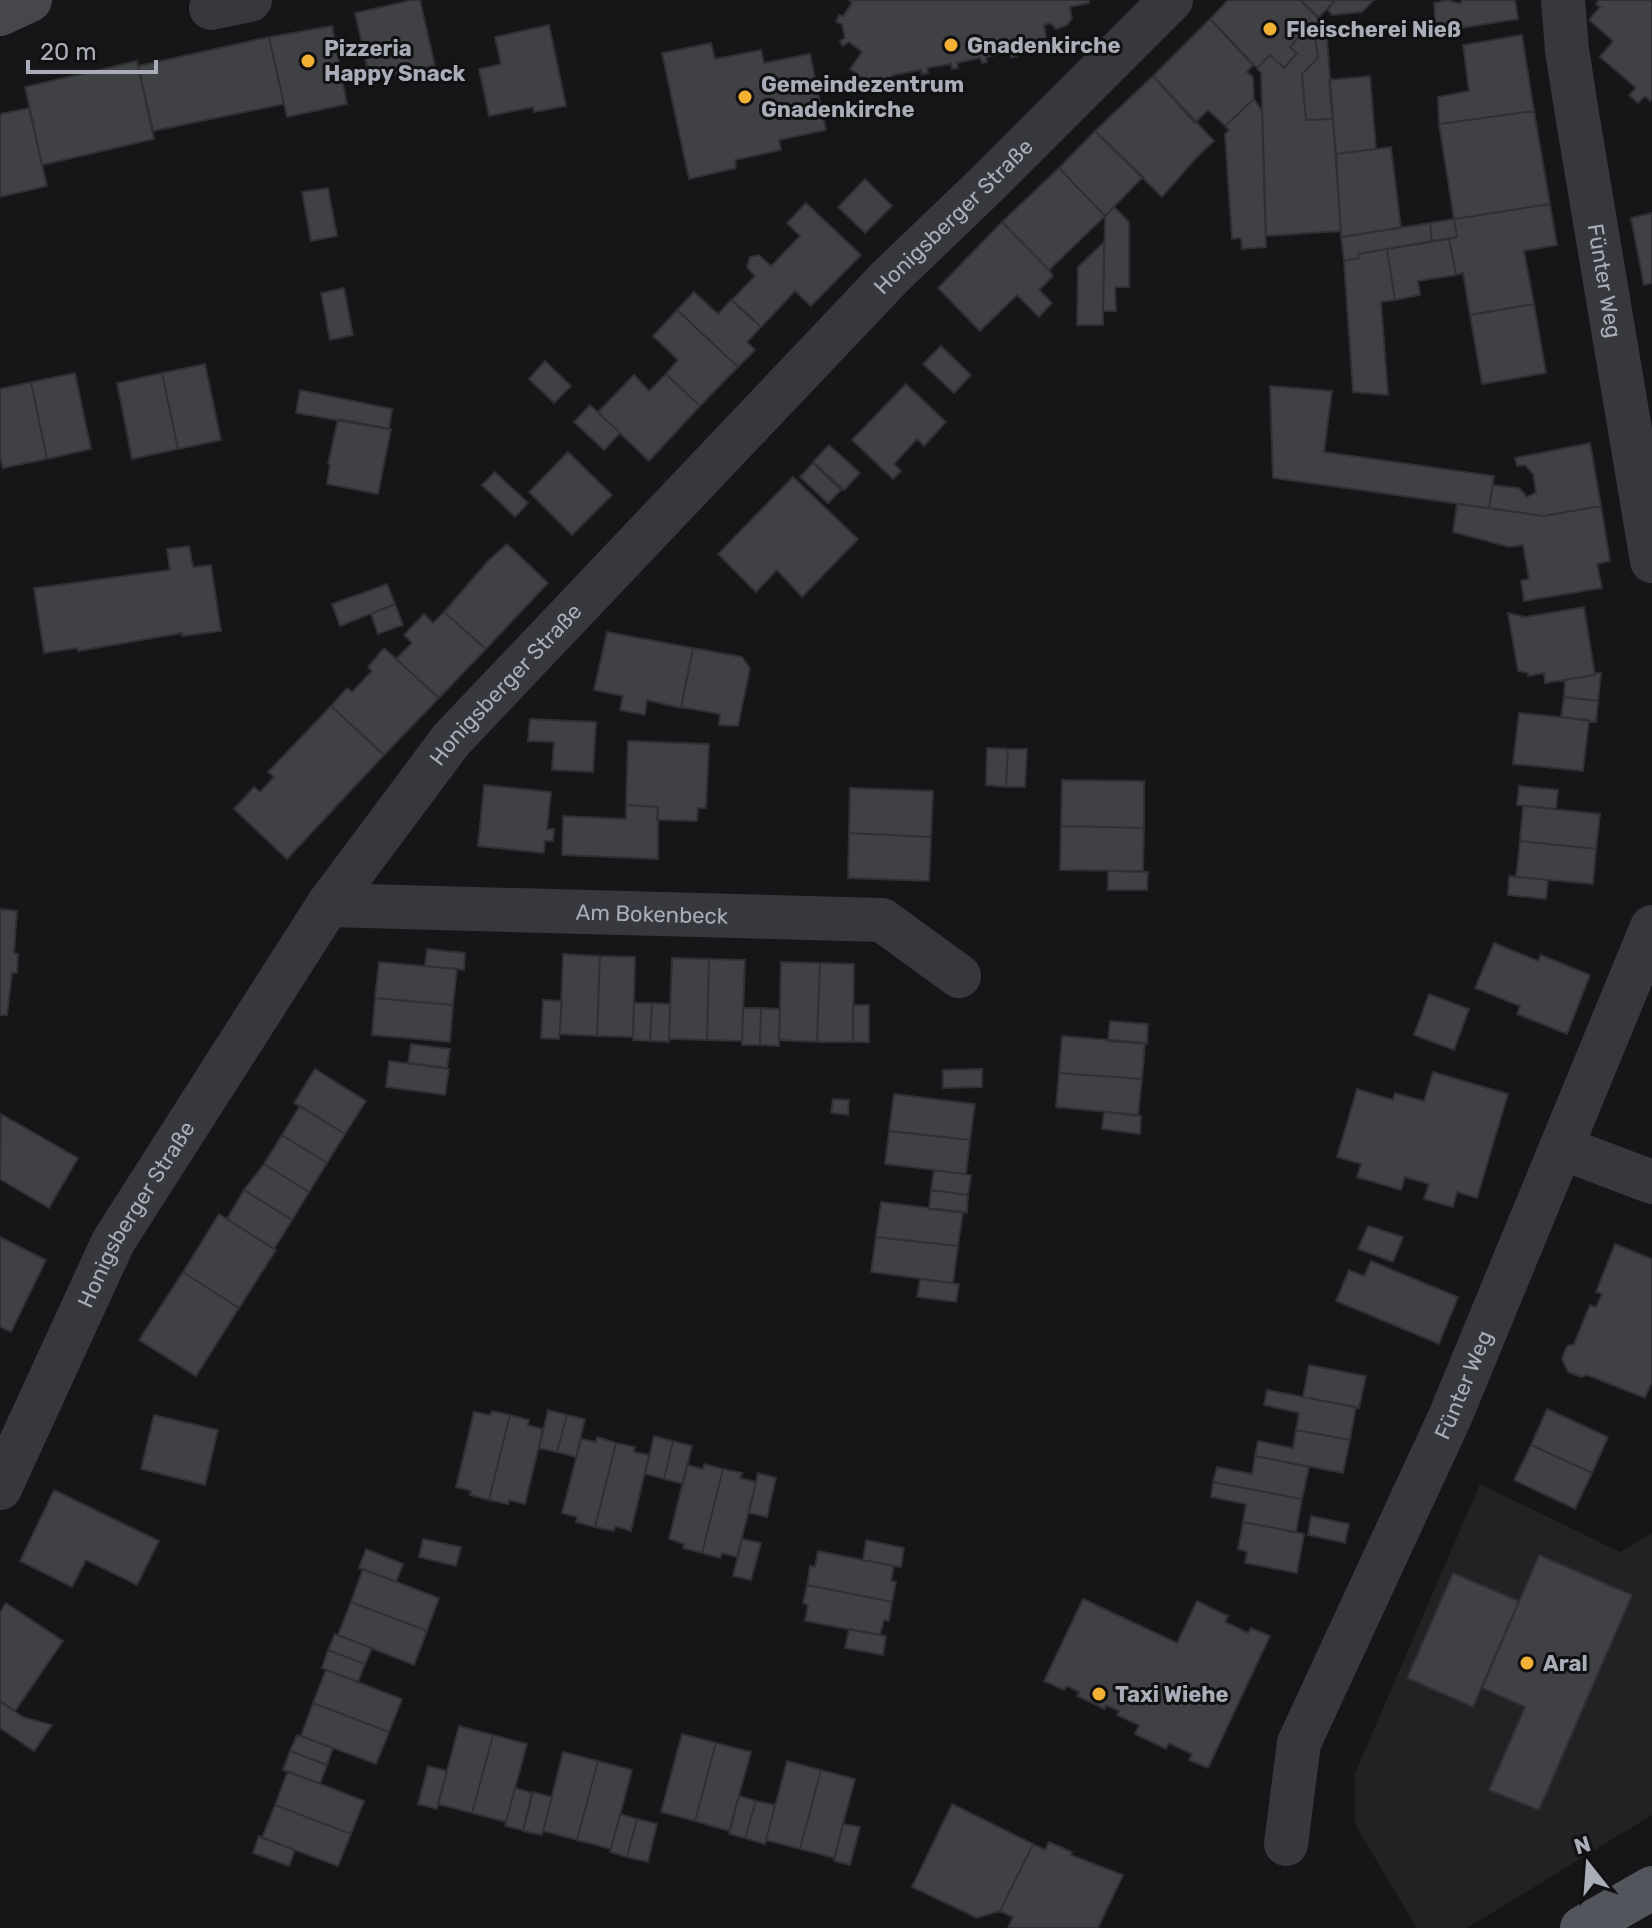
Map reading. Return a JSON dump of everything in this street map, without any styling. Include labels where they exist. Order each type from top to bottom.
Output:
[{"type":"main road","points":[[1582,1928],[1652,1888]]},
{"type":"street","points":[[0,14],[30,0]]},
{"type":"street","name":"Honigsberger Straße","points":[[0,1488],[113,1242],[328,905],[451,740],[890,277],[1070,103],[1171,0]]},
{"type":"street","name":"Fünter Weg","points":[[1563,0],[1578,120],[1652,561]]},
{"type":"street","name":"Am Bokenbeck","points":[[328,905],[882,920],[959,976]]},
{"type":"street","name":"Fünter Weg","points":[[1286,1844],[1299,1743],[1450,1417],[1652,927]]},
{"type":"street","points":[[1562,1148],[1652,1182]]},
{"type":"shaded area","name":"Aral","points":[[1480,1484],[1620,1552],[1652,1533],[1652,1815],[1467,1928],[1417,1928],[1355,1824],[1355,1773]]},
{"type":"building","points":[[420,0],[435,66],[370,80],[355,13]]},
{"type":"building","name":"Gnadenkirche","points":[[849,0],[1089,0],[1089,3],[1070,7],[1072,19],[1067,25],[1056,29],[1050,23],[1044,25],[1047,43],[1050,44],[1048,48],[1044,45],[1016,51],[1017,56],[1011,58],[1010,52],[986,57],[987,62],[982,63],[980,58],[957,63],[958,68],[952,69],[951,64],[927,68],[928,73],[922,74],[921,70],[893,75],[890,79],[887,77],[877,89],[850,69],[862,52],[849,42],[843,46],[840,41],[845,38],[842,24],[836,22],[852,3]]},
{"type":"building","name":"Fleischerei Nieß","points":[[1228,0],[1300,0],[1326,24],[1315,35],[1302,34],[1290,47],[1297,53],[1284,68],[1270,55],[1257,68],[1210,19]]},
{"type":"building","points":[[1300,0],[1334,0],[1335,1],[1318,18]]},
{"type":"building","points":[[1334,0],[1374,0],[1362,12],[1332,15],[1328,10]]},
{"type":"building","points":[[1448,0],[1460,4],[1462,0],[1515,0],[1518,19],[1436,32],[1434,3]]},
{"type":"building","points":[[1599,0],[1652,0],[1650,101],[1645,96],[1638,103],[1629,95],[1636,88],[1600,57],[1613,41],[1589,20],[1600,7],[1596,4]]},
{"type":"building","points":[[1210,19],[1253,65],[1247,72],[1253,77],[1254,99],[1225,126],[1208,110],[1195,123],[1153,76]]},
{"type":"building","points":[[1326,24],[1333,119],[1306,120],[1302,74],[1318,58],[1315,35]]},
{"type":"building","points":[[549,25],[566,106],[534,112],[533,107],[489,116],[479,69],[501,64],[495,37]]},
{"type":"building","points":[[332,26],[347,104],[287,117],[269,37]]},
{"type":"building","points":[[1302,34],[1315,35],[1318,58],[1302,74],[1306,120],[1333,119],[1341,231],[1266,236],[1261,73],[1257,68],[1270,55],[1284,68],[1297,53],[1290,47]]},
{"type":"building","points":[[1522,35],[1534,111],[1439,124],[1438,97],[1469,91],[1463,45]]},
{"type":"building","points":[[269,37],[284,104],[153,131],[138,66]]},
{"type":"building","name":"Gemeindezentrum Gnadenkirche","points":[[711,43],[715,59],[761,50],[764,63],[810,54],[826,130],[779,140],[781,150],[735,160],[736,168],[689,179],[662,53]]},
{"type":"building","points":[[137,61],[154,139],[42,165],[25,87]]},
{"type":"building","points":[[1153,76],[1214,141],[1162,197],[1095,131]]},
{"type":"building","points":[[1370,76],[1376,149],[1336,154],[1329,80]]},
{"type":"building","points":[[1254,99],[1262,111],[1266,247],[1242,249],[1241,238],[1232,239],[1225,134],[1229,130],[1225,126]]},
{"type":"building","points":[[29,108],[47,186],[0,197],[0,114]]},
{"type":"building","points":[[1534,111],[1550,204],[1454,219],[1439,124]]},
{"type":"building","points":[[1095,131],[1143,177],[1105,216],[1059,168]]},
{"type":"building","points":[[1391,147],[1401,228],[1341,237],[1336,154]]},
{"type":"building","points":[[1059,168],[1105,216],[1049,270],[1002,222]]},
{"type":"building","points":[[865,179],[892,206],[865,233],[838,207]]},
{"type":"building","points":[[328,188],[337,236],[311,241],[302,192]]},
{"type":"building","points":[[806,203],[861,255],[811,306],[795,291],[761,327],[732,300],[755,276],[747,267],[750,257],[759,255],[771,266],[800,236],[787,223]]},
{"type":"building","points":[[1550,204],[1557,245],[1524,251],[1534,304],[1470,315],[1463,273],[1456,275],[1449,239],[1457,237],[1454,219]]},
{"type":"building","points":[[1114,207],[1129,222],[1129,287],[1115,287],[1116,311],[1103,311],[1105,216]]},
{"type":"building","points":[[1652,213],[1652,283],[1644,285],[1631,218]]},
{"type":"building","points":[[1454,219],[1457,237],[1432,241],[1430,223]]},
{"type":"building","points":[[1002,222],[1053,276],[1039,290],[1052,303],[1039,317],[1017,295],[980,331],[938,288]]},
{"type":"building","points":[[1430,223],[1432,241],[1358,254],[1359,258],[1344,261],[1341,237]]},
{"type":"building","points":[[1449,239],[1456,275],[1418,281],[1420,295],[1395,300],[1387,249]]},
{"type":"building","points":[[1104,242],[1103,325],[1077,325],[1078,267]]},
{"type":"building","points":[[1387,249],[1395,300],[1381,302],[1388,395],[1353,392],[1344,261],[1359,258],[1358,254]]},
{"type":"building","points":[[344,288],[353,335],[330,340],[321,293]]},
{"type":"building","points":[[694,292],[718,314],[731,300],[761,327],[747,342],[755,350],[738,367],[677,310]]},
{"type":"building","points":[[1534,304],[1546,373],[1482,384],[1470,315]]},
{"type":"building","points":[[677,310],[738,367],[700,406],[666,374],[678,360],[653,336]]},
{"type":"building","points":[[941,346],[971,375],[954,393],[923,364]]},
{"type":"building","points":[[545,361],[571,386],[554,403],[529,379]]},
{"type":"building","points":[[205,364],[221,440],[178,449],[162,373]]},
{"type":"building","points":[[75,373],[91,449],[47,459],[31,382]]},
{"type":"building","points":[[162,373],[178,449],[132,459],[117,383]]},
{"type":"building","points":[[666,374],[700,406],[649,461],[598,412],[634,375],[649,391]]},
{"type":"building","points":[[31,382],[47,459],[3,468],[0,457],[0,389]]},
{"type":"building","points":[[906,384],[946,422],[924,446],[917,439],[894,464],[901,471],[893,479],[852,440]]},
{"type":"building","points":[[1270,386],[1332,391],[1324,452],[1494,476],[1489,508],[1273,478]]},
{"type":"building","points":[[300,390],[392,409],[389,429],[296,413]]},
{"type":"building","points":[[590,405],[620,433],[604,450],[574,422]]},
{"type":"building","points":[[338,419],[391,429],[378,494],[327,484]]},
{"type":"building","points":[[1590,443],[1601,506],[1544,516],[1489,508],[1493,485],[1519,488],[1527,497],[1536,492],[1533,474],[1525,465],[1517,466],[1515,458]]},
{"type":"building","points":[[829,445],[860,473],[844,490],[813,462]]},
{"type":"building","points":[[568,452],[612,495],[572,535],[529,492]]},
{"type":"building","points":[[813,463],[841,490],[828,503],[800,477]]},
{"type":"building","points":[[495,472],[528,503],[515,517],[482,485]]},
{"type":"building","points":[[793,477],[858,539],[802,597],[777,570],[756,592],[718,554]]},
{"type":"building","points":[[1457,504],[1544,516],[1601,506],[1610,561],[1597,564],[1602,588],[1524,601],[1521,581],[1529,579],[1523,545],[1509,547],[1453,532]]},
{"type":"building","points":[[507,544],[548,583],[486,649],[444,612]]},
{"type":"building","points":[[189,546],[193,567],[211,565],[221,631],[182,636],[182,633],[78,651],[77,648],[44,653],[34,588],[170,570],[167,549]]},
{"type":"building","points":[[387,584],[395,604],[340,626],[332,604]]},
{"type":"building","points":[[395,604],[403,625],[378,634],[371,614]]},
{"type":"building","points":[[1584,607],[1595,675],[1545,683],[1544,673],[1528,676],[1528,673],[1518,671],[1508,613],[1525,617]]},
{"type":"building","points":[[444,612],[486,649],[439,698],[396,659],[412,643],[404,635],[424,614],[433,623]]},
{"type":"building","points":[[607,632],[693,648],[681,708],[647,700],[645,715],[620,710],[623,696],[594,690]]},
{"type":"building","points":[[384,648],[439,698],[384,755],[331,706],[347,688],[352,692],[372,671],[368,667]]},
{"type":"building","points":[[693,648],[742,657],[750,668],[738,726],[719,725],[720,714],[681,707]]},
{"type":"building","points":[[1601,673],[1598,701],[1564,697],[1565,680]]},
{"type":"building","points":[[1564,697],[1598,701],[1596,722],[1561,717]]},
{"type":"building","points":[[331,706],[384,755],[287,859],[234,809],[254,787],[260,792],[274,777],[268,772]]},
{"type":"building","points":[[1519,713],[1589,720],[1583,771],[1513,764]]},
{"type":"building","points":[[530,719],[596,722],[593,772],[552,770],[554,742],[528,741]]},
{"type":"building","points":[[628,741],[709,744],[706,808],[698,808],[697,821],[657,820],[658,807],[626,805]]},
{"type":"building","points":[[987,748],[1008,749],[1006,787],[986,785]]},
{"type":"building","points":[[1008,749],[1027,749],[1025,787],[1006,787]]},
{"type":"building","points":[[1062,780],[1144,781],[1144,828],[1061,826]]},
{"type":"building","points":[[484,785],[551,792],[547,829],[554,829],[553,841],[545,841],[544,853],[478,846]]},
{"type":"building","points":[[1519,786],[1558,790],[1556,809],[1517,805]]},
{"type":"building","points":[[850,788],[933,791],[931,837],[849,833]]},
{"type":"building","points":[[626,805],[658,807],[658,859],[562,855],[563,816],[626,819]]},
{"type":"building","points":[[1523,806],[1600,814],[1596,849],[1520,841]]},
{"type":"building","points":[[1061,826],[1144,828],[1143,871],[1060,870]]},
{"type":"building","points":[[849,833],[931,837],[929,881],[848,878]]},
{"type":"building","points":[[1520,841],[1596,849],[1593,884],[1516,877]]},
{"type":"building","points":[[1108,871],[1148,872],[1147,890],[1108,890]]},
{"type":"building","points":[[1509,876],[1548,880],[1546,899],[1508,895]]},
{"type":"building","points":[[0,909],[17,911],[14,953],[18,954],[17,973],[12,973],[7,1015],[0,1015]]},
{"type":"building","points":[[1494,943],[1538,961],[1541,955],[1590,975],[1567,1034],[1517,1014],[1520,1006],[1475,988]]},
{"type":"building","points":[[427,949],[465,953],[464,970],[425,966]]},
{"type":"building","points":[[563,954],[600,956],[597,1036],[560,1034]]},
{"type":"building","points":[[600,956],[635,957],[633,1037],[597,1036]]},
{"type":"building","points":[[672,958],[709,959],[707,1040],[669,1039]]},
{"type":"building","points":[[709,959],[745,960],[742,1041],[707,1040]]},
{"type":"building","points":[[379,962],[457,969],[453,1005],[375,998]]},
{"type":"building","points":[[781,962],[820,963],[817,1042],[779,1040]]},
{"type":"building","points":[[820,963],[854,964],[853,1042],[817,1042]]},
{"type":"building","points":[[1429,994],[1469,1009],[1454,1050],[1414,1035]]},
{"type":"building","points":[[375,998],[453,1005],[450,1042],[372,1035]]},
{"type":"building","points":[[543,1000],[562,1001],[559,1039],[541,1038]]},
{"type":"building","points":[[634,1003],[652,1003],[650,1041],[633,1040]]},
{"type":"building","points":[[652,1003],[670,1004],[669,1042],[650,1041]]},
{"type":"building","points":[[853,1005],[869,1005],[869,1042],[853,1042]]},
{"type":"building","points":[[743,1008],[761,1008],[760,1045],[742,1045]]},
{"type":"building","points":[[761,1008],[780,1009],[779,1046],[760,1045]]},
{"type":"building","points":[[1110,1021],[1148,1024],[1147,1044],[1108,1041]]},
{"type":"building","points":[[1062,1036],[1145,1043],[1142,1079],[1059,1073]]},
{"type":"building","points":[[411,1044],[450,1049],[447,1068],[408,1063]]},
{"type":"building","points":[[389,1061],[449,1069],[445,1095],[386,1087]]},
{"type":"building","points":[[315,1069],[366,1101],[345,1134],[294,1103]]},
{"type":"building","points":[[982,1069],[982,1087],[943,1088],[943,1070]]},
{"type":"building","points":[[1433,1072],[1508,1094],[1477,1198],[1457,1192],[1453,1207],[1424,1199],[1429,1184],[1405,1177],[1401,1190],[1357,1177],[1361,1164],[1337,1157],[1357,1089],[1393,1100],[1395,1093],[1424,1101]]},
{"type":"building","points":[[1059,1073],[1142,1079],[1138,1115],[1056,1107]]},
{"type":"building","points":[[894,1094],[975,1104],[970,1140],[889,1131]]},
{"type":"building","points":[[833,1099],[849,1100],[848,1115],[831,1113]]},
{"type":"building","points":[[300,1106],[345,1134],[327,1163],[282,1135]]},
{"type":"building","points":[[1104,1112],[1141,1116],[1140,1134],[1102,1129]]},
{"type":"building","points":[[1,1114],[78,1158],[49,1208],[0,1179]]},
{"type":"building","points":[[889,1131],[970,1140],[966,1174],[885,1164]]},
{"type":"building","points":[[282,1135],[327,1163],[309,1192],[264,1164]]},
{"type":"building","points":[[264,1164],[309,1192],[292,1220],[244,1190]]},
{"type":"building","points":[[934,1170],[971,1175],[968,1195],[931,1190]]},
{"type":"building","points":[[244,1190],[292,1220],[274,1249],[227,1219]]},
{"type":"building","points":[[931,1190],[968,1195],[967,1213],[929,1209]]},
{"type":"building","points":[[881,1202],[963,1212],[958,1246],[876,1237]]},
{"type":"building","points":[[219,1214],[276,1250],[239,1308],[183,1272]]},
{"type":"building","points":[[1368,1226],[1403,1237],[1393,1262],[1358,1249]]},
{"type":"building","points":[[0,1237],[46,1260],[11,1332],[0,1327]]},
{"type":"building","points":[[876,1237],[958,1246],[953,1283],[871,1272]]},
{"type":"building","points":[[1615,1244],[1652,1259],[1652,1382],[1645,1398],[1587,1375],[1581,1377],[1568,1372],[1562,1359],[1567,1346],[1574,1344],[1590,1305],[1596,1307],[1602,1294],[1596,1292]]},
{"type":"building","points":[[1371,1261],[1458,1297],[1439,1344],[1336,1301],[1349,1270],[1364,1276]]},
{"type":"building","points":[[183,1272],[239,1308],[196,1376],[139,1340]]},
{"type":"building","points":[[920,1279],[959,1284],[956,1302],[917,1297]]},
{"type":"building","points":[[1309,1365],[1366,1376],[1359,1408],[1303,1397]]},
{"type":"building","points":[[1267,1390],[1356,1407],[1350,1440],[1296,1430],[1299,1413],[1264,1405]]},
{"type":"building","points":[[1547,1409],[1608,1437],[1592,1473],[1531,1445]]},
{"type":"building","points":[[548,1410],[567,1415],[557,1452],[539,1448]]},
{"type":"building","points":[[492,1411],[510,1415],[489,1500],[456,1487],[474,1412],[490,1415]]},
{"type":"building","points":[[154,1415],[218,1430],[205,1485],[141,1469]]},
{"type":"building","points":[[510,1415],[529,1420],[528,1425],[543,1429],[525,1504],[489,1500]]},
{"type":"building","points":[[567,1415],[585,1419],[576,1457],[557,1452]]},
{"type":"building","points":[[1296,1430],[1350,1440],[1343,1473],[1255,1456],[1258,1441],[1293,1448]]},
{"type":"building","points":[[654,1436],[673,1441],[664,1479],[645,1474]]},
{"type":"building","points":[[597,1437],[616,1443],[595,1527],[576,1522],[577,1517],[562,1513],[581,1439],[596,1442]]},
{"type":"building","points":[[673,1441],[692,1446],[683,1484],[664,1479]]},
{"type":"building","points":[[616,1443],[635,1447],[634,1452],[649,1455],[631,1531],[615,1526],[614,1531],[595,1527]]},
{"type":"building","points":[[1531,1445],[1592,1473],[1575,1509],[1514,1480]]},
{"type":"building","points":[[1255,1456],[1309,1467],[1302,1499],[1213,1482],[1217,1467],[1252,1474]]},
{"type":"building","points":[[704,1464],[723,1469],[702,1553],[683,1548],[684,1544],[669,1539],[687,1465],[703,1469]]},
{"type":"building","points":[[723,1469],[742,1473],[740,1478],[756,1482],[737,1557],[722,1553],[720,1558],[702,1553]]},
{"type":"building","points":[[758,1473],[776,1478],[767,1517],[749,1513]]},
{"type":"building","points":[[1213,1482],[1302,1499],[1296,1532],[1243,1522],[1246,1504],[1211,1497]]},
{"type":"building","points":[[54,1490],[159,1541],[137,1585],[86,1560],[72,1587],[20,1561]]},
{"type":"building","points":[[1311,1516],[1349,1524],[1345,1543],[1308,1535]]},
{"type":"building","points":[[1243,1522],[1304,1534],[1297,1573],[1245,1563],[1247,1552],[1238,1549]]},
{"type":"building","points":[[423,1539],[461,1547],[456,1566],[419,1557]]},
{"type":"building","points":[[742,1539],[761,1543],[751,1580],[733,1576]]},
{"type":"building","points":[[866,1540],[904,1548],[901,1567],[863,1560]]},
{"type":"building","points":[[366,1549],[403,1564],[396,1582],[359,1568]]},
{"type":"building","points":[[818,1551],[894,1566],[891,1581],[896,1582],[892,1602],[807,1585],[810,1566],[815,1567]]},
{"type":"building","points":[[1539,1555],[1632,1595],[1539,1810],[1489,1790],[1525,1707],[1482,1688]]},
{"type":"building","points":[[363,1569],[439,1598],[427,1631],[351,1602]]},
{"type":"building","points":[[1453,1573],[1519,1601],[1473,1707],[1407,1678]]},
{"type":"building","points":[[807,1585],[892,1602],[889,1621],[884,1620],[880,1635],[805,1621],[808,1605],[803,1603]]},
{"type":"building","points":[[1083,1599],[1177,1643],[1197,1601],[1228,1616],[1225,1622],[1248,1633],[1251,1628],[1270,1636],[1208,1768],[1189,1760],[1192,1754],[1169,1743],[1166,1749],[1135,1734],[1139,1725],[1117,1715],[1119,1711],[1106,1705],[1105,1709],[1077,1696],[1079,1692],[1067,1686],[1064,1690],[1044,1681]]},
{"type":"building","points":[[351,1602],[427,1631],[414,1665],[338,1635]]},
{"type":"building","points":[[6,1603],[63,1641],[15,1711],[0,1701],[0,1612]]},
{"type":"building","points":[[849,1629],[886,1636],[883,1655],[845,1648]]},
{"type":"building","points":[[335,1634],[372,1648],[365,1664],[328,1650]]},
{"type":"building","points":[[328,1650],[365,1664],[358,1682],[322,1668]]},
{"type":"building","points":[[326,1670],[402,1699],[389,1732],[313,1703]]},
{"type":"building","points":[[0,1701],[23,1717],[52,1725],[34,1751],[0,1728]]},
{"type":"building","points":[[313,1703],[389,1732],[376,1764],[301,1736]]},
{"type":"building","points":[[459,1726],[493,1735],[472,1813],[438,1804]]},
{"type":"building","points":[[682,1734],[716,1743],[695,1821],[661,1812]]},
{"type":"building","points":[[297,1735],[333,1748],[327,1765],[290,1751]]},
{"type":"building","points":[[493,1735],[527,1744],[506,1822],[472,1813]]},
{"type":"building","points":[[716,1743],[751,1752],[729,1831],[695,1821]]},
{"type":"building","points":[[290,1751],[327,1765],[320,1784],[283,1770]]},
{"type":"building","points":[[563,1752],[598,1761],[577,1840],[543,1831]]},
{"type":"building","points":[[598,1761],[632,1770],[611,1849],[577,1840]]},
{"type":"building","points":[[787,1761],[821,1770],[800,1849],[766,1840]]},
{"type":"building","points":[[428,1766],[447,1771],[437,1809],[418,1804]]},
{"type":"building","points":[[821,1770],[855,1779],[834,1858],[800,1849]]},
{"type":"building","points":[[288,1771],[364,1801],[351,1834],[275,1805]]},
{"type":"building","points":[[515,1788],[532,1793],[523,1830],[505,1826]]},
{"type":"building","points":[[533,1792],[552,1797],[542,1835],[523,1831]]},
{"type":"building","points":[[739,1796],[756,1801],[745,1838],[729,1834]]},
{"type":"building","points":[[756,1801],[775,1805],[765,1844],[745,1838]]},
{"type":"building","points":[[952,1804],[1033,1844],[1000,1911],[977,1918],[912,1887]]},
{"type":"building","points":[[275,1805],[351,1834],[338,1866],[262,1838]]},
{"type":"building","points":[[620,1814],[637,1819],[627,1857],[610,1852]]},
{"type":"building","points":[[637,1819],[657,1824],[648,1862],[627,1857]]},
{"type":"building","points":[[843,1824],[860,1827],[850,1865],[834,1861]]},
{"type":"building","points":[[259,1836],[295,1850],[289,1866],[253,1853]]},
{"type":"building","points":[[1049,1842],[1072,1852],[1071,1855],[1123,1875],[1098,1928],[1008,1928],[1013,1917],[1000,1911],[1033,1844],[1045,1850]]},
{"type":"place","name":"Fleischerei Nieß","points":[[1270,29]]},
{"type":"place","name":"Gnadenkirche","points":[[951,45]]},
{"type":"place","name":"Pizzeria Happy Snack","points":[[308,61]]},
{"type":"place","name":"Gemeindezentrum Gnadenkirche","points":[[745,97]]},
{"type":"place","name":"Aral","points":[[1527,1663]]},
{"type":"place","name":"Taxi Wiehe","points":[[1099,1694]]}]
